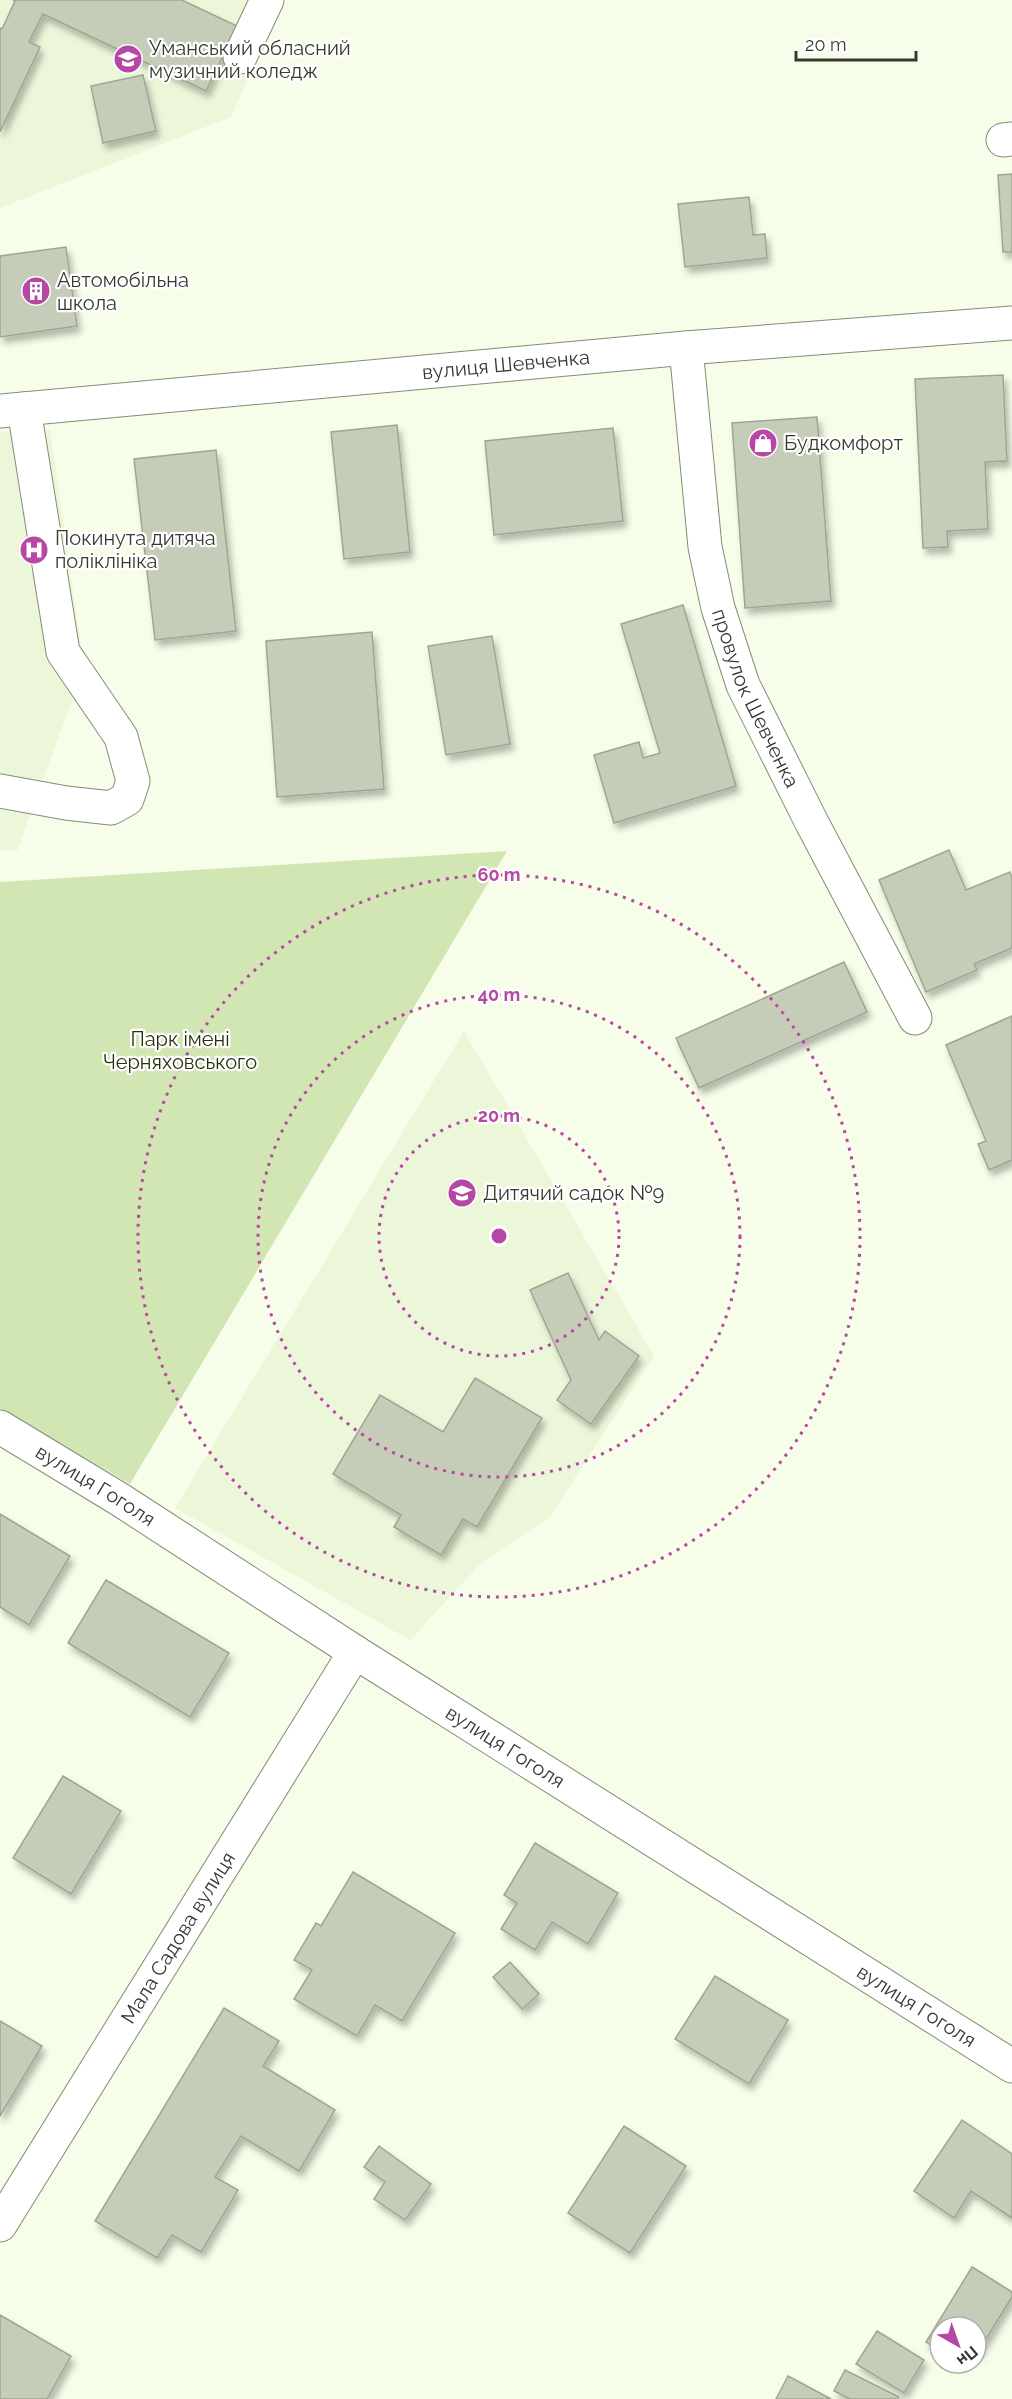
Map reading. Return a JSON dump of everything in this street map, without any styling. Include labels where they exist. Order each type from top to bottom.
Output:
[{"type":"street","points":[[240,57],[267,0]]},
{"type":"street","name":"вулиця Шевченка","points":[[12,410],[686,348],[1012,323]]},
{"type":"street","name":"провулок Шевченка","points":[[686,348],[705,548],[718,608],[743,685],[812,823],[915,1018]]},
{"type":"street","points":[[0,791],[66,804],[111,808],[127,799],[133,781],[122,737],[63,652],[12,410]]},
{"type":"street","name":"вулиця Гоголя","points":[[0,1427],[119,1499],[355,1652],[1012,2066]]},
{"type":"street","name":"Мала Садова вулиця","points":[[0,2225],[355,1652]]},
{"type":"shaded area","name":"Уманський обласний музичний коледж","points":[[0,0],[282,0],[231,117],[0,208]]},
{"type":"shaded area","name":"Покинута дитяча поліклініка","points":[[50,429],[84,668],[17,851],[0,850],[0,432]]},
{"type":"shaded area","name":"Дитячий садок №9","points":[[464,1031],[654,1356],[549,1518],[481,1563],[410,1640],[175,1508]]},
{"type":"green space","name":"Парк імені Черняховського","points":[[507,851],[130,1484],[0,1409],[0,882]]},
{"type":"building","points":[[13,0],[182,0],[237,26],[206,91],[43,14],[29,42],[40,47],[0,132],[0,28],[2,29],[15,1]]},
{"type":"building","points":[[143,75],[156,131],[103,143],[91,86]]},
{"type":"building","points":[[1012,174],[1012,252],[1003,252],[998,175]]},
{"type":"building","points":[[749,197],[753,235],[765,234],[767,258],[685,267],[678,204]]},
{"type":"building","name":"Автомобільна школа","points":[[66,247],[77,326],[0,337],[0,256]]},
{"type":"building","points":[[1003,375],[1007,461],[985,462],[988,529],[947,531],[948,547],[923,548],[915,379]]},
{"type":"building","points":[[817,417],[831,601],[745,608],[732,423]]},
{"type":"building","points":[[397,425],[410,552],[344,559],[331,432]]},
{"type":"building","points":[[613,428],[623,521],[494,535],[485,441]]},
{"type":"building","points":[[216,450],[236,631],[155,640],[134,459]]},
{"type":"building","points":[[683,605],[736,786],[614,823],[594,755],[639,742],[643,758],[660,753],[621,624]]},
{"type":"building","points":[[372,632],[384,789],[277,797],[266,641]]},
{"type":"building","points":[[492,636],[510,744],[446,755],[428,646]]},
{"type":"building","points":[[949,850],[966,890],[1010,872],[1012,878],[1012,948],[974,964],[977,970],[926,992],[879,880]]},
{"type":"building","points":[[844,962],[867,1012],[699,1088],[676,1038]]},
{"type":"building","points":[[1012,1016],[1012,1160],[989,1170],[978,1144],[986,1141],[946,1045]]},
{"type":"building","points":[[568,1273],[599,1340],[605,1331],[639,1356],[591,1424],[557,1400],[571,1380],[530,1290]]},
{"type":"building","points":[[475,1378],[542,1418],[477,1527],[463,1519],[441,1555],[394,1527],[401,1515],[333,1474],[380,1395],[443,1432]]},
{"type":"building","points":[[0,1514],[70,1556],[29,1625],[0,1607]]},
{"type":"building","points":[[106,1580],[229,1653],[190,1717],[68,1643]]},
{"type":"building","points":[[63,1776],[121,1811],[71,1894],[13,1858]]},
{"type":"building","points":[[535,1843],[618,1893],[588,1944],[552,1922],[535,1950],[501,1929],[517,1903],[504,1895]]},
{"type":"building","points":[[353,1872],[455,1933],[402,2021],[375,2005],[357,2036],[294,1999],[312,1970],[294,1960],[316,1923],[321,1926]]},
{"type":"building","points":[[510,1962],[539,1994],[522,2009],[493,1977]]},
{"type":"building","points":[[715,1976],[788,2020],[749,2084],[675,2039]]},
{"type":"building","points":[[224,2008],[279,2041],[263,2066],[335,2110],[299,2171],[241,2136],[215,2177],[238,2190],[201,2252],[172,2235],[157,2258],[95,2221]]},
{"type":"building","points":[[0,2021],[42,2046],[0,2116]]},
{"type":"building","points":[[962,2120],[1012,2154],[1012,2218],[971,2191],[954,2218],[914,2191]]},
{"type":"building","points":[[624,2126],[686,2166],[630,2253],[568,2213]]},
{"type":"building","points":[[379,2146],[431,2184],[405,2220],[374,2199],[385,2182],[364,2167]]},
{"type":"building","points":[[972,2267],[1012,2292],[1012,2297],[988,2336],[988,2315],[943,2315]]},
{"type":"building","points":[[0,2315],[71,2356],[47,2399],[0,2399]]},
{"type":"building","points":[[877,2331],[924,2360],[904,2393],[856,2364]]},
{"type":"building","points":[[845,2370],[899,2397],[897,2399],[850,2399],[834,2391]]},
{"type":"building","points":[[788,2376],[831,2399],[776,2399]]},
{"type":"place","name":"Уманський обласний музичний коледж","points":[[128,59]]},
{"type":"place","name":"Автомобільна школа","points":[[36,291]]},
{"type":"place","name":"Будкомфорт","points":[[763,443]]},
{"type":"place","name":"Покинута дитяча поліклініка","points":[[34,550]]},
{"type":"place","name":"Дитячий садок №9","points":[[462,1193]]}]
